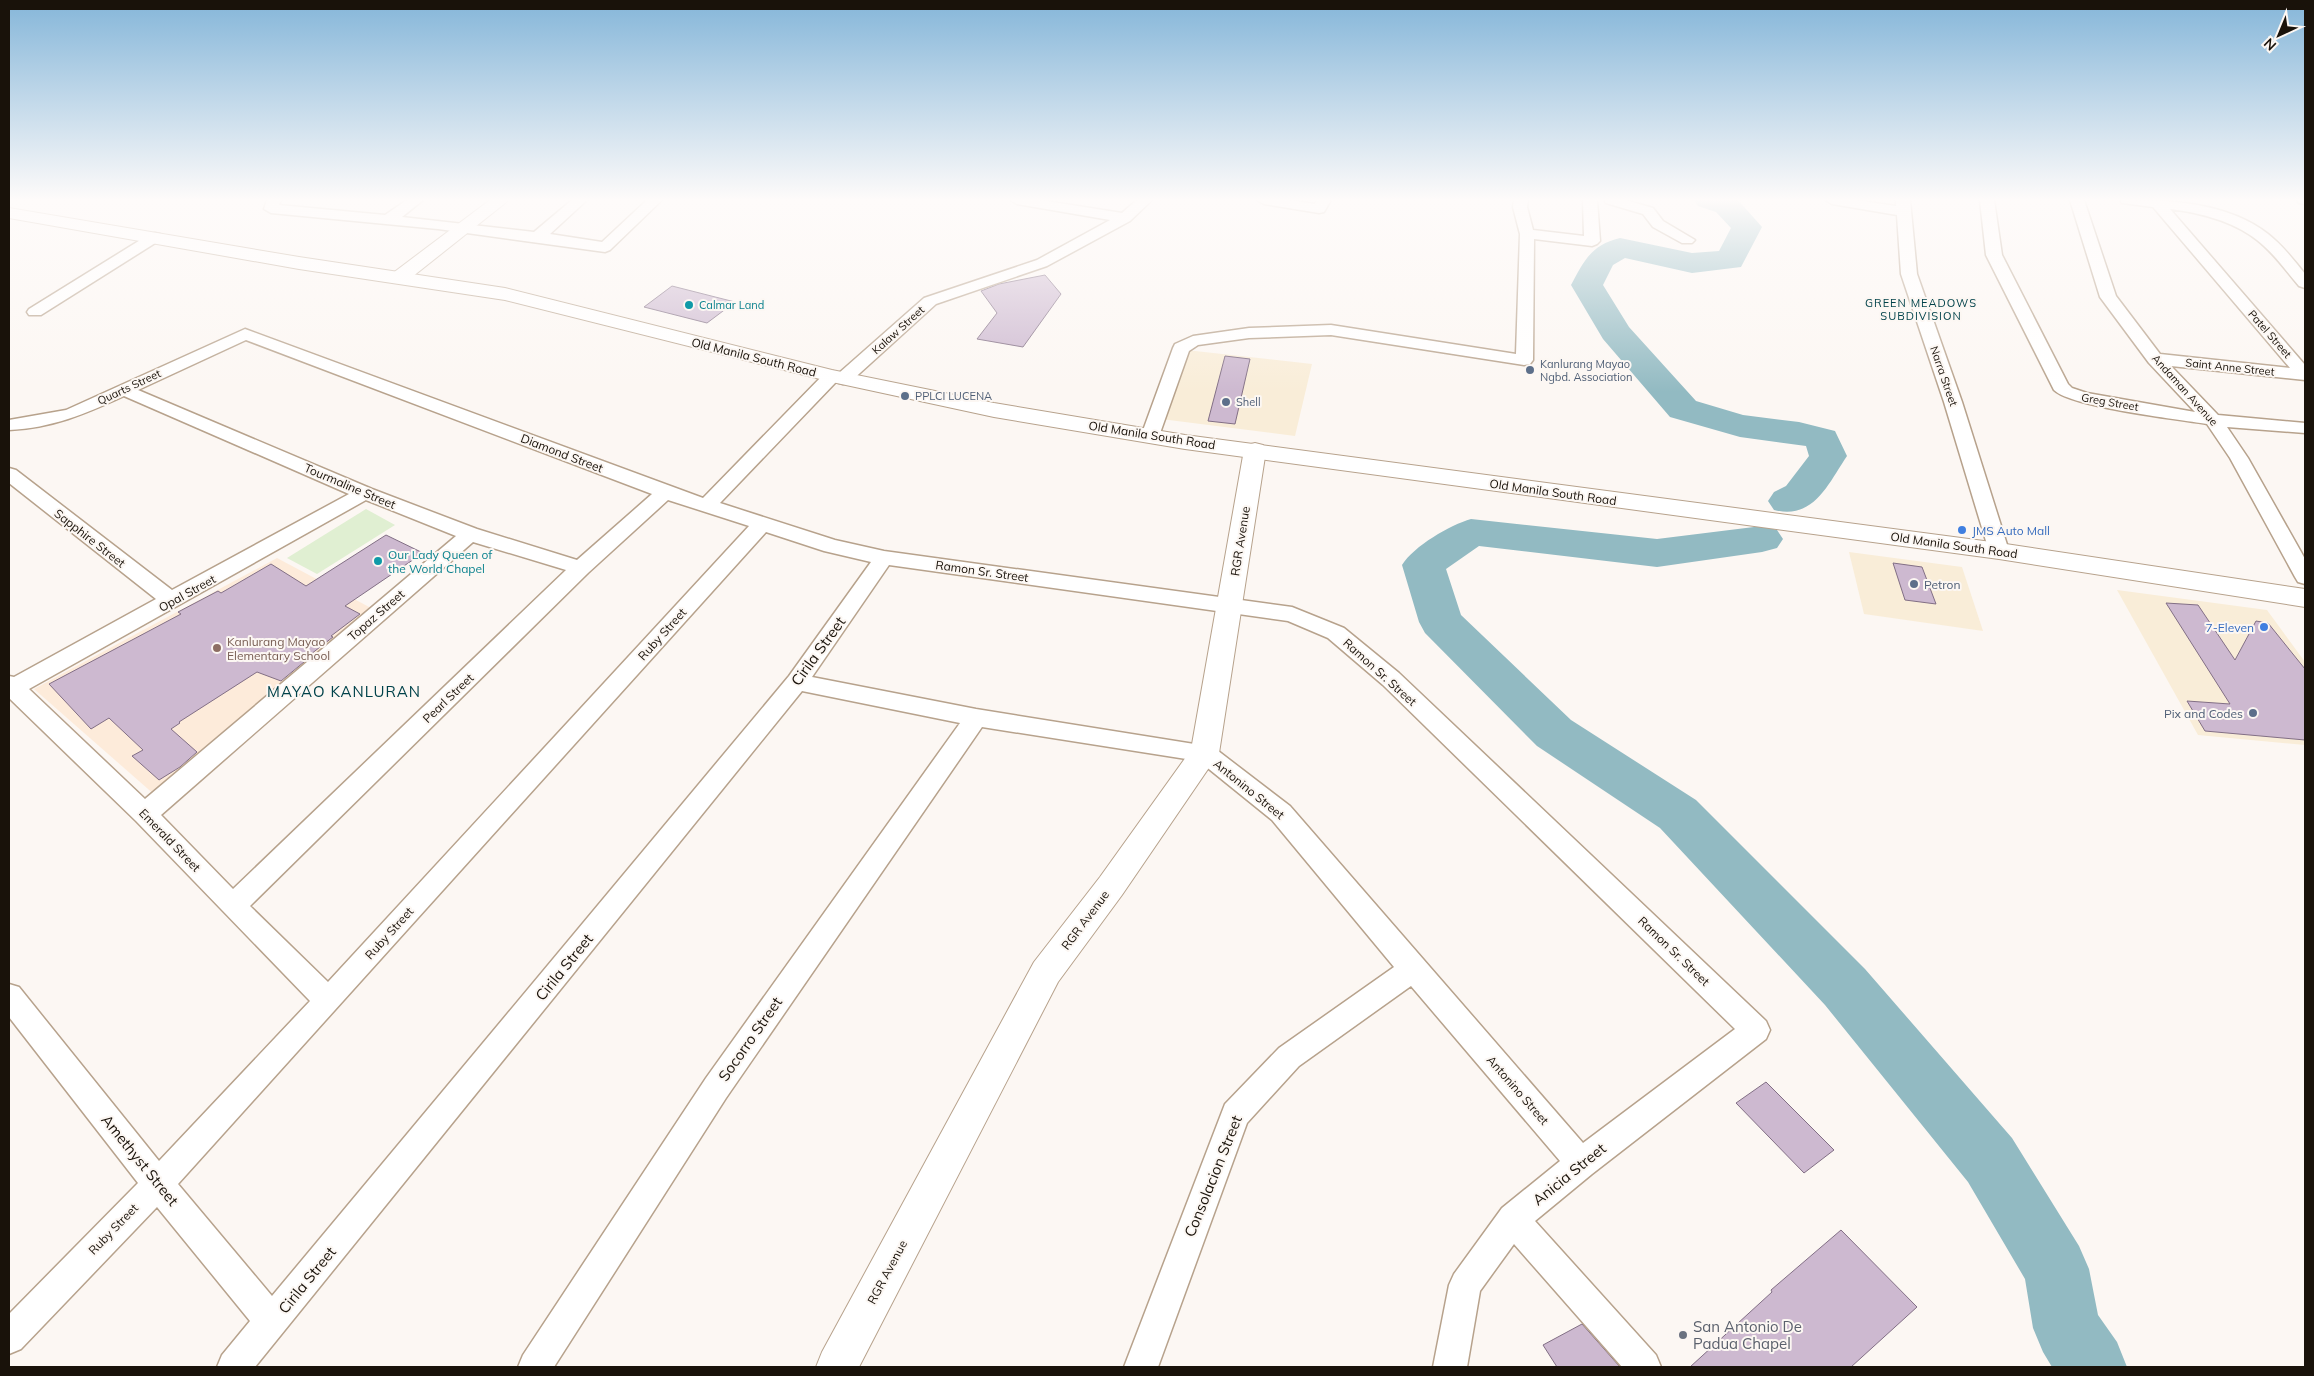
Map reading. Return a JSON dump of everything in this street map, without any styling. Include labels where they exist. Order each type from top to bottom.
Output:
[{"type":"main road","name":"Old Manila South Road","points":[[309,264],[505,294],[838,377],[994,410],[1150,436],[1999,551],[2305,598]]},
{"type":"main road","points":[[400,277],[416,264]]},
{"type":"main road","name":"RGR Avenue","points":[[837,1367],[1046,972],[1111,886],[1205,753],[1254,450]]},
{"type":"street","points":[[34,312],[111,264]]},
{"type":"street","name":"Kalaw Street","points":[[706,506],[838,377],[930,301],[1038,264]]},
{"type":"street","points":[[1150,436],[1181,348],[1193,341],[1249,333],[1331,330],[1524,360],[1526,264]]},
{"type":"street","name":"Narra Street","points":[[1908,264],[1909,274],[1953,402],[1999,551]]},
{"type":"street","name":"Greg Street","points":[[1999,264],[2060,386],[2066,392],[2084,398],[2213,420],[2305,428]]},
{"type":"street","name":"Andaman Avenue","points":[[2098,264],[2108,297],[2155,358],[2213,420],[2239,458],[2305,577]]},
{"type":"street","name":"Patel Street","points":[[2210,264],[2305,375]]},
{"type":"street","points":[[2288,264],[2305,283]]},
{"type":"street","name":"Quarts Street","points":[[9,425],[24,424],[71,414],[245,334]]},
{"type":"street","name":"Diamond Street","points":[[245,334],[665,492],[831,546],[884,558]]},
{"type":"street","name":"Saint Anne Street","points":[[2155,358],[2305,375]]},
{"type":"street","name":"Tourmaline Street","points":[[124,390],[365,493],[470,534],[581,568]]},
{"type":"street","name":"Sapphire Street","points":[[9,474],[172,601]]},
{"type":"street","name":"Pearl Street","points":[[233,906],[581,568],[665,492]]},
{"type":"street","name":"Opal Street","points":[[10,687],[172,601],[365,493]]},
{"type":"street","name":"Ruby Street","points":[[9,1337],[158,1184],[328,1001],[763,523]]},
{"type":"street","name":"Topaz Street","points":[[145,814],[470,534]]},
{"type":"street","name":"Ramon Sr. Street","points":[[884,558],[1292,614],[1336,633],[1391,679],[1756,1030]]},
{"type":"street","name":"Cirila Street","points":[[234,1367],[797,682],[884,558]]},
{"type":"street","name":"Antonino Street","points":[[797,682],[976,718],[1205,753],[1281,812],[1413,970],[1581,1163]]},
{"type":"street","name":"Emerald Street","points":[[10,687],[145,814],[328,1001]]},
{"type":"street","name":"Socorro Street","points":[[535,1367],[716,1088],[976,718]]},
{"type":"street","name":"Consolacion Street","points":[[1141,1367],[1235,1114],[1289,1057],[1413,970]]},
{"type":"street","name":"Amethyst Street","points":[[9,996],[158,1184],[272,1322]]},
{"type":"street","name":"Anicia Street","points":[[1450,1367],[1465,1285],[1513,1219],[1581,1163],[1756,1030]]},
{"type":"street","points":[[1513,1219],[1644,1367]]},
{"type":"shaded area","points":[[1186,350],[1312,364],[1295,436],[1161,419]]},
{"type":"shaded area","points":[[1849,552],[1962,567],[1983,631],[1864,614]]},
{"type":"shaded area","name":"Kanlurang Mayao Elementary School","points":[[277,558],[371,608],[156,796],[34,689]]},
{"type":"shaded area","points":[[2117,590],[2267,610],[2305,662],[2305,745],[2198,735]]},
{"type":"green space","points":[[366,509],[395,525],[317,574],[287,558]]},
{"type":"building","points":[[1045,275],[1061,294],[1023,347],[977,339],[997,313],[981,291],[999,284]]},
{"type":"building","name":"Calmar Land","points":[[672,286],[735,302],[707,323],[644,307]]},
{"type":"building","name":"Shell","points":[[1225,356],[1250,359],[1235,424],[1208,421]]},
{"type":"building","name":"Kanlurang Mayao Elementary School","points":[[386,535],[423,553],[345,606],[360,614],[331,636],[333,637],[302,661],[304,662],[281,681],[257,672],[179,722],[171,729],[197,752],[180,767],[159,780],[132,756],[143,750],[109,718],[91,729],[49,684],[181,614],[178,612],[218,591],[221,593],[271,564],[306,586]]},
{"type":"building","name":"Petron","points":[[1893,563],[1922,567],[1936,604],[1905,600]]},
{"type":"building","points":[[2166,603],[2198,605],[2235,660],[2256,621],[2268,623],[2305,669],[2305,740],[2205,731],[2187,701],[2230,704]]},
{"type":"building","points":[[1766,1082],[1834,1150],[1804,1173],[1736,1103]]},
{"type":"building","points":[[1841,1230],[1917,1307],[1851,1367],[1690,1367],[1772,1292],[1771,1290]]},
{"type":"building","points":[[1582,1324],[1620,1367],[1557,1367],[1543,1345]]},
{"type":"waterway","points":[[1598,264],[1587,285],[1615,332],[1683,409],[1740,426],[1799,433],[1822,439],[1828,456],[1800,495],[1788,501]]},
{"type":"waterway","points":[[1762,539],[1657,553],[1471,532],[1423,565],[1441,622],[1554,733],[1678,814],[1845,987],[1990,1160],[2056,1269],[2067,1328],[2092,1367]]},
{"type":"place","name":"Calmar Land","points":[[689,305]]},
{"type":"place","name":"Kanlurang Mayao Ngbd. Association","points":[[1530,370]]},
{"type":"place","name":"PPLCI LUCENA","points":[[905,396]]},
{"type":"place","name":"Shell","points":[[1226,402]]},
{"type":"place","name":"JMS Auto Mall","points":[[1962,530]]},
{"type":"place","name":"Our Lady Queen of the World Chapel","points":[[378,561]]},
{"type":"place","name":"Petron","points":[[1914,584]]},
{"type":"place","name":"7-Eleven","points":[[2264,627]]},
{"type":"place","name":"Kanlurang Mayao Elementary School","points":[[217,648]]},
{"type":"place","name":"Pix and Codes","points":[[2253,713]]},
{"type":"place","name":"San Antonio De Padua Chapel","points":[[1683,1335]]},
{"type":"district","name":"GREEN MEADOWS SUBDIVISION","points":[[1921,309]]},
{"type":"district","name":"MAYAO KANLURAN","points":[[344,691]]}]
